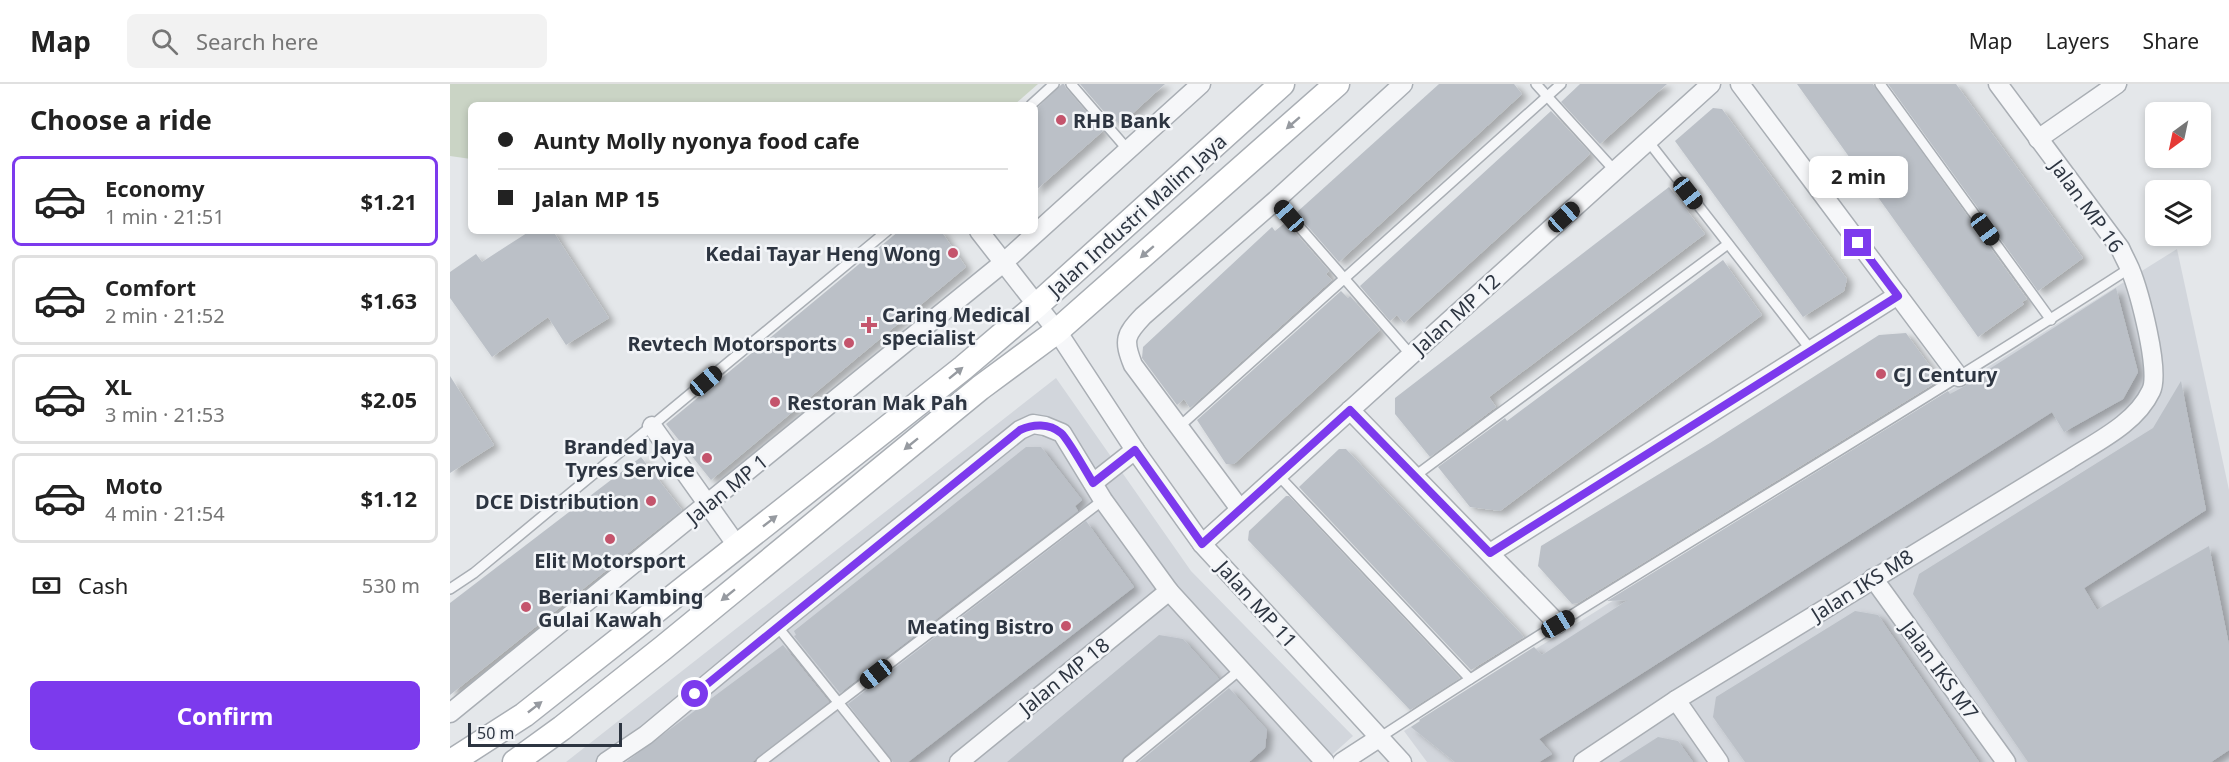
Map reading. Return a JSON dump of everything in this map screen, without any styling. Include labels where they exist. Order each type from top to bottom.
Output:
[{"type":"main road","name":"Jalan Industri Malim Jaya","points":[[451,762],[524,715],[963,368],[1036,306],[1282,84]]},
{"type":"main road","name":"Jalan Industri Malim Jaya","points":[[514,762],[562,728],[663,648],[980,388],[1057,331],[1337,84]]},
{"type":"street","name":"Jalan MP 1","points":[[1038,231],[1201,84]]},
{"type":"street","points":[[1240,509],[1133,365],[1127,348],[1129,331],[1143,316],[1276,201],[1403,84]]},
{"type":"street","name":"Jalan MP 12","points":[[1202,544],[1711,84]]},
{"type":"street","points":[[1740,84],[1959,377]]},
{"type":"street","name":"Jalan MP 16","points":[[1998,84],[2120,248],[2130,268],[2142,306],[2155,374],[2153,389],[2141,408]]},
{"type":"street","points":[[2038,139],[2117,84]]},
{"type":"street","name":"Jalan MP 11","points":[[981,234],[1057,331],[1135,450],[1202,544],[1401,762]]},
{"type":"street","name":"Jalan MP 1","points":[[450,713],[708,505],[1003,263],[1035,234]]},
{"type":"street","points":[[1490,553],[1898,296]]},
{"type":"street","name":"Jalan IKS M8","points":[[1583,762],[1676,700],[2070,459],[2122,425],[2141,408]]},
{"type":"street","points":[[1350,410],[1558,624]]},
{"type":"street","points":[[606,762],[646,735],[1020,430],[1033,424],[1062,433],[1103,500],[1169,591],[1325,762]]},
{"type":"street","points":[[652,426],[738,547]]},
{"type":"street","points":[[1093,483],[1135,450]]},
{"type":"street","name":"Jalan IKS M7","points":[[1873,578],[2006,762]]},
{"type":"street","name":"Jalan MP 18","points":[[959,762],[1169,591]]},
{"type":"street","points":[[1676,700],[1719,762]]},
{"type":"street","points":[[1342,762],[1380,738]]},
{"type":"lane","points":[[1034,102],[1054,84]]},
{"type":"lane","points":[[1071,84],[1128,150]]},
{"type":"lane","points":[[1536,84],[1615,171]]},
{"type":"lane","points":[[1180,426],[1561,84]]},
{"type":"lane","points":[[1880,84],[2051,320]]},
{"type":"lane","points":[[1648,141],[1811,350]]},
{"type":"lane","points":[[1276,201],[1411,355]]},
{"type":"lane","points":[[450,589],[474,573],[883,234]]},
{"type":"lane","points":[[1415,476],[1728,244]]},
{"type":"lane","points":[[1380,738],[1470,679],[2051,320],[2130,268]]},
{"type":"lane","points":[[1278,475],[1470,679]]},
{"type":"lane","points":[[761,762],[1103,500]]},
{"type":"lane","points":[[777,626],[886,762]]},
{"type":"lane","points":[[1128,762],[1241,669]]},
{"type":"shaded area","points":[[2177,249],[2229,490],[2229,762],[1427,762],[1404,731]]},
{"type":"shaded area","points":[[1056,378],[1191,571],[1353,736],[1324,762],[566,762]]},
{"type":"green space","points":[[450,84],[1038,84],[1017,102],[468,102],[468,159],[450,156]]},
{"type":"building","points":[[1064,84],[1103,131],[1038,188],[1038,107]]},
{"type":"building","points":[[1080,84],[1165,84],[1120,125],[1115,120],[1113,122]]},
{"type":"building","points":[[1439,84],[1514,84],[1522,94],[1339,262],[1296,213]]},
{"type":"building","points":[[1580,84],[1667,84],[1600,144],[1561,102]]},
{"type":"building","points":[[1797,84],[1873,84],[2027,299],[2022,302],[2024,304],[1978,337]]},
{"type":"building","points":[[1888,84],[1956,84],[2083,258],[2038,291]]},
{"type":"building","points":[[1713,108],[1722,109],[1847,279],[1844,291],[1803,317],[1675,141]]},
{"type":"building","points":[[1551,111],[1590,153],[1587,157],[1404,323],[1397,315],[1390,321],[1360,286]]},
{"type":"building","points":[[1669,187],[1705,234],[1489,397],[1496,407],[1430,457],[1395,414],[1395,398]]},
{"type":"building","points":[[1286,222],[1329,271],[1326,274],[1332,280],[1190,408],[1184,399],[1177,405],[1142,358],[1143,347],[1272,227],[1275,231]]},
{"type":"building","points":[[525,234],[555,234],[609,318],[566,345],[548,317],[492,357],[450,298],[450,272],[476,254],[482,262]]},
{"type":"building","points":[[895,234],[943,234],[966,267],[711,480],[666,424]]},
{"type":"building","points":[[1723,260],[1762,315],[1500,511],[1470,507],[1438,467],[1505,418],[1507,421]]},
{"type":"building","points":[[2116,288],[2138,372],[2123,399],[2064,432],[2052,412],[1539,739],[1552,754],[1539,762],[1455,762],[1411,727],[1534,647],[1542,655],[1628,600],[1607,601],[1948,391],[1950,394],[1965,386]]},
{"type":"building","points":[[1341,291],[1348,298],[1350,296],[1380,330],[1234,464],[1226,464],[1197,420]]},
{"type":"building","points":[[1906,333],[1940,380],[1578,603],[1572,604],[1538,566],[1541,546],[1710,443],[1879,335]]},
{"type":"building","points":[[450,376],[494,445],[450,473]]},
{"type":"building","points":[[2181,381],[2206,510],[2084,588],[2097,610],[2209,546],[2229,645],[2229,750],[2211,762],[2028,762],[1913,594],[1919,574],[2153,428]]},
{"type":"building","points":[[1026,447],[1041,447],[1082,500],[1075,506],[1078,511],[840,693],[794,636],[796,635],[794,631]]},
{"type":"building","points":[[1339,449],[1346,449],[1524,637],[1471,670],[1299,487]]},
{"type":"building","points":[[641,457],[682,510],[450,695],[450,603]]},
{"type":"building","points":[[1286,496],[1289,496],[1460,678],[1410,710],[1248,540],[1249,531]]},
{"type":"building","points":[[1086,521],[1134,587],[908,762],[893,762],[848,704]]},
{"type":"building","points":[[1855,611],[1878,615],[1979,762],[1745,762],[1713,717],[1716,697]]},
{"type":"building","points":[[1159,635],[1183,639],[1219,679],[1124,757],[1121,762],[1007,762]]},
{"type":"building","points":[[783,645],[829,702],[755,760],[752,762],[626,762]]},
{"type":"building","points":[[1229,688],[1267,730],[1265,748],[1249,762],[1139,762]]},
{"type":"building","points":[[1658,737],[1678,741],[1693,762],[1619,762]]},
{"type":"place","name":"RHB Bank","points":[[1061,120]]},
{"type":"place","name":"Kedai Tayar Heng Wong","points":[[953,253]]},
{"type":"place","name":"Caring Medical specialist","points":[[869,325]]},
{"type":"place","name":"Revtech Motorsports","points":[[849,343]]},
{"type":"place","name":"CJ Century","points":[[1881,374]]},
{"type":"place","name":"Restoran Mak Pah","points":[[775,402]]},
{"type":"place","name":"Branded Jaya Tyres Service","points":[[707,458]]},
{"type":"place","name":"DCE Distribution","points":[[651,501]]},
{"type":"place","name":"Elit Motorsport","points":[[610,539]]},
{"type":"place","name":"Beriani Kambing Gulai Kawah","points":[[526,607]]},
{"type":"place","name":"Meating Bistro","points":[[1066,626]]},
{"type":"route","points":[[695,694],[1020,430],[1033,424],[1062,433],[1093,483],[1135,450],[1202,544],[1350,410],[1490,553],[1898,296],[1858,243]]}]
